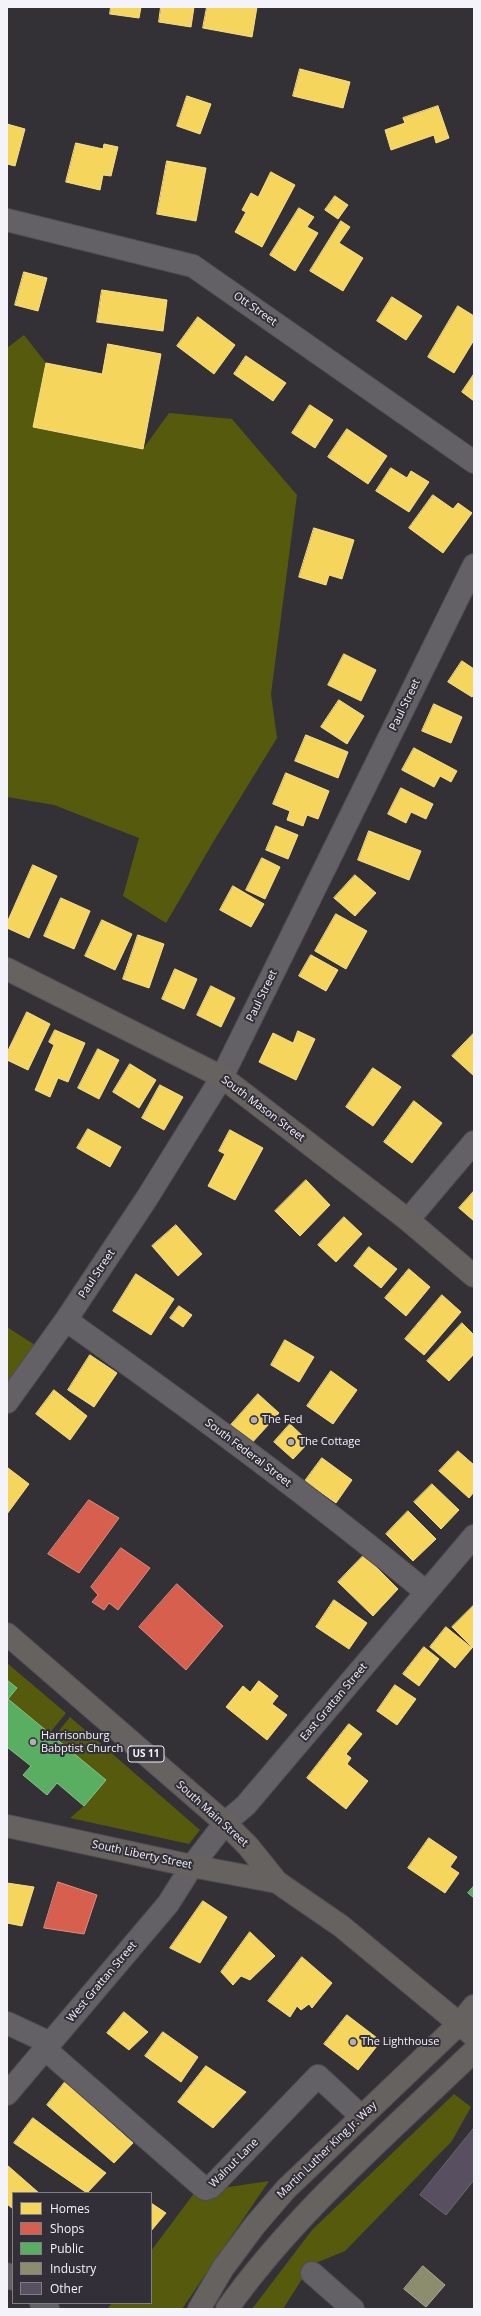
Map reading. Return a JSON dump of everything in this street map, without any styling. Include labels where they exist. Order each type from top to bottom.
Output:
[{"type":"main road","name":"South Mason Street","points":[[7,969],[222,1077],[408,1220],[474,1276]]},
{"type":"main road","name":"South Main Street","points":[[7,1634],[225,1823],[248,1846],[277,1882],[341,1926],[467,2030]]},
{"type":"main road","name":"South Liberty Street","points":[[7,1826],[192,1866],[277,1882]]},
{"type":"main road","name":"Martin Luther King Jr. Way","points":[[199,2309],[223,2268],[255,2225],[286,2189],[361,2116],[467,2030],[474,2006]]},
{"type":"main road","points":[[227,2309],[272,2252],[302,2218],[474,2051]]},
{"type":"street","name":"Ott Street","points":[[7,220],[193,266],[474,462]]},
{"type":"street","name":"Paul Street","points":[[7,1402],[66,1320],[148,1198],[222,1077],[474,565]]},
{"type":"street","points":[[408,1220],[474,1142]]},
{"type":"street","name":"South Federal Street","points":[[66,1320],[226,1436],[367,1543],[426,1592]]},
{"type":"street","name":"East Grattan Street","points":[[192,1866],[225,1823],[246,1805],[474,1536]]},
{"type":"street","name":"West Grattan Street","points":[[7,2094],[168,1904],[192,1866]]},
{"type":"street","name":"Walnut Lane","points":[[7,2023],[48,2046],[205,2189],[211,2187],[318,2076],[361,2116]]},
{"type":"street","points":[[312,2273],[353,2309]]},
{"type":"shaded area","points":[[24,335],[46,363],[33,427],[143,449],[169,413],[232,419],[297,495],[271,694],[277,738],[215,839],[166,923],[123,896],[139,838],[54,805],[7,797],[7,348]]},
{"type":"shaded area","points":[[7,1327],[35,1345],[7,1385]]},
{"type":"shaded area","points":[[7,1663],[66,1713],[49,1734],[8,1699],[17,1688],[7,1680]]},
{"type":"shaded area","points":[[70,1717],[200,1830],[189,1844],[70,1818],[84,1806],[105,1780],[54,1737]]},
{"type":"shaded area","points":[[454,2094],[471,2107],[452,2141],[345,2251],[311,2265],[283,2309],[252,2309],[312,2230]]},
{"type":"shaded area","points":[[269,2181],[182,2309],[107,2309],[111,2304],[152,2304],[152,2250],[195,2192]]},
{"type":"building: Homes","points":[[111,7],[141,7],[139,18],[110,14]]},
{"type":"building: Homes","points":[[161,7],[194,7],[191,27],[159,22]]},
{"type":"building: Homes","points":[[207,7],[257,7],[252,37],[203,28]]},
{"type":"building: Homes","points":[[300,69],[350,82],[343,108],[293,96]]},
{"type":"building: Homes","points":[[187,96],[211,104],[200,134],[177,126]]},
{"type":"building: Homes","points":[[438,106],[449,138],[436,143],[434,135],[391,150],[385,130],[405,123],[403,118]]},
{"type":"building: Homes","points":[[7,124],[25,129],[15,166],[7,164]]},
{"type":"building: Homes","points":[[76,143],[103,149],[104,144],[118,147],[111,176],[103,175],[100,190],[66,182]]},
{"type":"building: Homes","points":[[167,161],[206,168],[196,221],[157,214]]},
{"type":"building: Homes","points":[[271,172],[295,185],[262,247],[235,232],[246,212],[242,210],[251,193],[258,197]]},
{"type":"building: Homes","points":[[335,196],[348,205],[338,219],[325,210]]},
{"type":"building: Homes","points":[[299,208],[314,217],[307,227],[318,233],[295,271],[270,255]]},
{"type":"building: Homes","points":[[341,221],[350,227],[339,243],[363,258],[343,291],[310,271]]},
{"type":"building: Homes","points":[[24,272],[47,278],[38,311],[15,305]]},
{"type":"building: Homes","points":[[102,290],[167,300],[163,331],[97,322]]},
{"type":"building: Homes","points":[[392,297],[422,316],[406,340],[377,321]]},
{"type":"building: Homes","points":[[458,306],[474,316],[474,340],[454,373],[428,357]]},
{"type":"building: Homes","points":[[198,317],[235,345],[214,374],[177,346]]},
{"type":"building: Homes","points":[[108,344],[161,354],[143,449],[33,427],[46,363],[102,374]]},
{"type":"building: Homes","points":[[246,356],[286,383],[273,401],[234,374]]},
{"type":"building: Homes","points":[[474,374],[474,401],[462,392]]},
{"type":"building: Homes","points":[[310,405],[333,420],[315,448],[292,433]]},
{"type":"building: Homes","points":[[347,429],[387,456],[368,484],[328,457]]},
{"type":"building: Homes","points":[[391,468],[407,478],[411,471],[429,482],[409,512],[376,491]]},
{"type":"building: Homes","points":[[433,495],[453,509],[458,503],[472,513],[443,553],[409,528]]},
{"type":"building: Homes","points":[[314,528],[354,540],[342,579],[329,575],[326,585],[299,577]]},
{"type":"building: Homes","points":[[344,654],[376,670],[361,701],[328,685]]},
{"type":"building: Homes","points":[[462,661],[474,669],[474,694],[472,697],[448,682]]},
{"type":"building: Homes","points":[[339,700],[364,716],[347,744],[321,727]]},
{"type":"building: Homes","points":[[434,704],[462,717],[451,743],[422,731]]},
{"type":"building: Homes","points":[[306,735],[348,752],[338,778],[295,761]]},
{"type":"building: Homes","points":[[414,748],[457,771],[451,782],[440,776],[434,787],[402,770]]},
{"type":"building: Homes","points":[[286,773],[329,791],[318,819],[307,815],[303,826],[287,820],[290,811],[273,804]]},
{"type":"building: Homes","points":[[401,788],[433,804],[426,819],[411,812],[406,823],[388,814]]},
{"type":"building: Homes","points":[[276,826],[298,835],[288,859],[266,850]]},
{"type":"building: Homes","points":[[369,831],[421,851],[409,880],[358,860]]},
{"type":"building: Homes","points":[[262,858],[280,867],[265,899],[246,890]]},
{"type":"building: Homes","points":[[33,865],[57,876],[29,938],[7,928],[7,923]]},
{"type":"building: Homes","points":[[355,875],[376,893],[355,916],[334,898]]},
{"type":"building: Homes","points":[[233,886],[264,904],[251,927],[220,910]]},
{"type":"building: Homes","points":[[61,898],[90,911],[74,949],[44,936]]},
{"type":"building: Homes","points":[[336,914],[367,931],[346,969],[315,951]]},
{"type":"building: Homes","points":[[102,920],[132,934],[115,970],[85,956]]},
{"type":"building: Homes","points":[[138,935],[164,944],[149,988],[123,979]]},
{"type":"building: Homes","points":[[311,955],[338,970],[326,991],[299,976]]},
{"type":"building: Homes","points":[[175,969],[197,979],[184,1009],[162,999]]},
{"type":"building: Homes","points":[[211,986],[235,998],[221,1027],[197,1015]]},
{"type":"building: Homes","points":[[27,1012],[50,1024],[28,1070],[7,1060],[7,1053]]},
{"type":"building: Homes","points":[[55,1030],[85,1043],[68,1082],[58,1078],[50,1097],[35,1090],[54,1045],[49,1042]]},
{"type":"building: Homes","points":[[298,1031],[315,1039],[296,1080],[259,1062],[273,1033],[293,1043]]},
{"type":"building: Homes","points":[[474,1033],[474,1076],[452,1056]]},
{"type":"building: Homes","points":[[98,1049],[119,1060],[99,1099],[78,1088]]},
{"type":"building: Homes","points":[[130,1064],[156,1080],[139,1108],[113,1092]]},
{"type":"building: Homes","points":[[373,1068],[401,1087],[373,1126],[346,1107]]},
{"type":"building: Homes","points":[[160,1085],[183,1097],[164,1130],[142,1118]]},
{"type":"building: Homes","points":[[414,1101],[442,1123],[412,1163],[384,1142]]},
{"type":"building: Homes","points":[[88,1129],[121,1147],[110,1167],[77,1148]]},
{"type":"building: Homes","points":[[230,1130],[263,1148],[235,1200],[208,1186],[225,1154],[219,1151]]},
{"type":"building: Homes","points":[[306,1180],[330,1205],[300,1236],[275,1211]]},
{"type":"building: Homes","points":[[474,1191],[474,1221],[459,1208]]},
{"type":"building: Homes","points":[[344,1217],[362,1234],[336,1262],[318,1245]]},
{"type":"building: Homes","points":[[176,1225],[202,1254],[178,1276],[152,1246]]},
{"type":"building: Homes","points":[[369,1247],[397,1269],[381,1288],[354,1266]]},
{"type":"building: Homes","points":[[409,1269],[430,1287],[406,1316],[385,1298]]},
{"type":"building: Homes","points":[[136,1274],[174,1299],[151,1335],[113,1311]]},
{"type":"building: Homes","points":[[442,1295],[461,1312],[424,1355],[405,1339]]},
{"type":"building: Homes","points":[[179,1306],[192,1315],[183,1327],[170,1318]]},
{"type":"building: Homes","points":[[462,1323],[474,1335],[474,1354],[449,1381],[427,1361]]},
{"type":"building: Homes","points":[[285,1340],[314,1357],[299,1382],[271,1365]]},
{"type":"building: Homes","points":[[90,1355],[117,1373],[94,1407],[68,1390]]},
{"type":"building: Homes","points":[[331,1371],[357,1390],[333,1424],[307,1406]]},
{"type":"building: Homes","points":[[54,1390],[87,1416],[70,1440],[36,1414]]},
{"type":"building: Homes","name":"The Fed","points":[[258,1394],[279,1413],[250,1445],[230,1426]]},
{"type":"building: Homes","name":"The Cottage","points":[[290,1424],[309,1442],[293,1459],[274,1442]]},
{"type":"building: Homes","points":[[458,1451],[474,1465],[474,1492],[469,1498],[439,1471]]},
{"type":"building: Homes","points":[[322,1458],[352,1480],[336,1503],[305,1481]]},
{"type":"building: Homes","points":[[8,1468],[29,1484],[7,1514],[7,1469]]},
{"type":"building: Homes","points":[[432,1484],[459,1510],[441,1529],[414,1502]]},
{"type":"building: Homes","points":[[408,1511],[436,1539],[413,1561],[386,1534]]},
{"type":"building: Homes","points":[[364,1555],[398,1589],[373,1616],[338,1582]]},
{"type":"building: Homes","points":[[334,1600],[367,1623],[349,1649],[316,1627]]},
{"type":"building: Homes","points":[[474,1605],[474,1647],[473,1648],[452,1627]]},
{"type":"building: Homes","points":[[446,1627],[472,1648],[455,1668],[430,1647]]},
{"type":"building: Homes","points":[[424,1647],[439,1659],[419,1686],[403,1674]]},
{"type":"building: Homes","points":[[259,1681],[278,1696],[272,1704],[287,1715],[267,1740],[226,1707],[243,1686],[250,1692]]},
{"type":"building: Homes","points":[[395,1685],[416,1699],[397,1725],[377,1711]]},
{"type":"building: Homes","points":[[349,1724],[362,1734],[346,1754],[351,1758],[347,1764],[368,1781],[346,1809],[307,1778]]},
{"type":"building: Homes","points":[[429,1838],[457,1857],[450,1867],[459,1873],[445,1893],[408,1868]]},
{"type":"building: Homes","points":[[7,1883],[34,1887],[22,1926],[7,1923]]},
{"type":"building: Homes","points":[[203,1901],[227,1917],[200,1963],[170,1948]]},
{"type":"building: Homes","points":[[250,1932],[275,1956],[250,1980],[241,1976],[233,1985],[221,1972]]},
{"type":"building: Homes","points":[[302,1957],[332,1983],[312,2008],[309,2004],[301,2010],[297,2006],[290,2017],[268,2001]]},
{"type":"building: Homes","points":[[124,2012],[148,2032],[129,2050],[107,2033]]},
{"type":"building: Homes","name":"The Lighthouse","points":[[347,2015],[381,2041],[358,2070],[324,2044]]},
{"type":"building: Homes","points":[[163,2032],[198,2057],[181,2082],[145,2056]]},
{"type":"building: Homes","points":[[206,2066],[246,2092],[213,2128],[178,2102]]},
{"type":"building: Homes","points":[[65,2082],[133,2143],[114,2163],[47,2105]]},
{"type":"building: Homes","points":[[33,2118],[106,2173],[88,2192],[86,2192],[14,2143]]},
{"type":"building: Homes","points":[[7,2165],[38,2192],[12,2192],[12,2208],[7,2204]]},
{"type":"building: Homes","points":[[152,2204],[166,2213],[152,2230]]},
{"type":"building: Shops","points":[[89,1500],[119,1518],[79,1573],[48,1554]]},
{"type":"building: Shops","points":[[121,1548],[150,1568],[118,1610],[109,1603],[104,1610],[92,1602],[98,1595],[91,1587]]},
{"type":"building: Shops","points":[[177,1584],[223,1626],[186,1670],[139,1627]]},
{"type":"building: Shops","points":[[58,1882],[97,1895],[84,1934],[44,1928]]},
{"type":"building: Public","name":"Harrisonburg Babptist Church","points":[[7,1680],[17,1688],[8,1699],[106,1780],[84,1806],[57,1783],[47,1795],[23,1775],[31,1766],[7,1747]]},
{"type":"building: Public","points":[[474,1886],[474,1898],[468,1893]]},
{"type":"building: Industry","points":[[423,2266],[445,2285],[426,2307],[404,2289]]},
{"type":"building: Other","points":[[474,2128],[474,2180],[446,2215],[420,2195]]},
{"type":"place","name":"The Fed","points":[[254,1420]]},
{"type":"place","name":"The Cottage","points":[[291,1442]]},
{"type":"place","name":"Harrisonburg Babptist Church","points":[[33,1742]]},
{"type":"place","name":"The Lighthouse","points":[[353,2042]]}]
